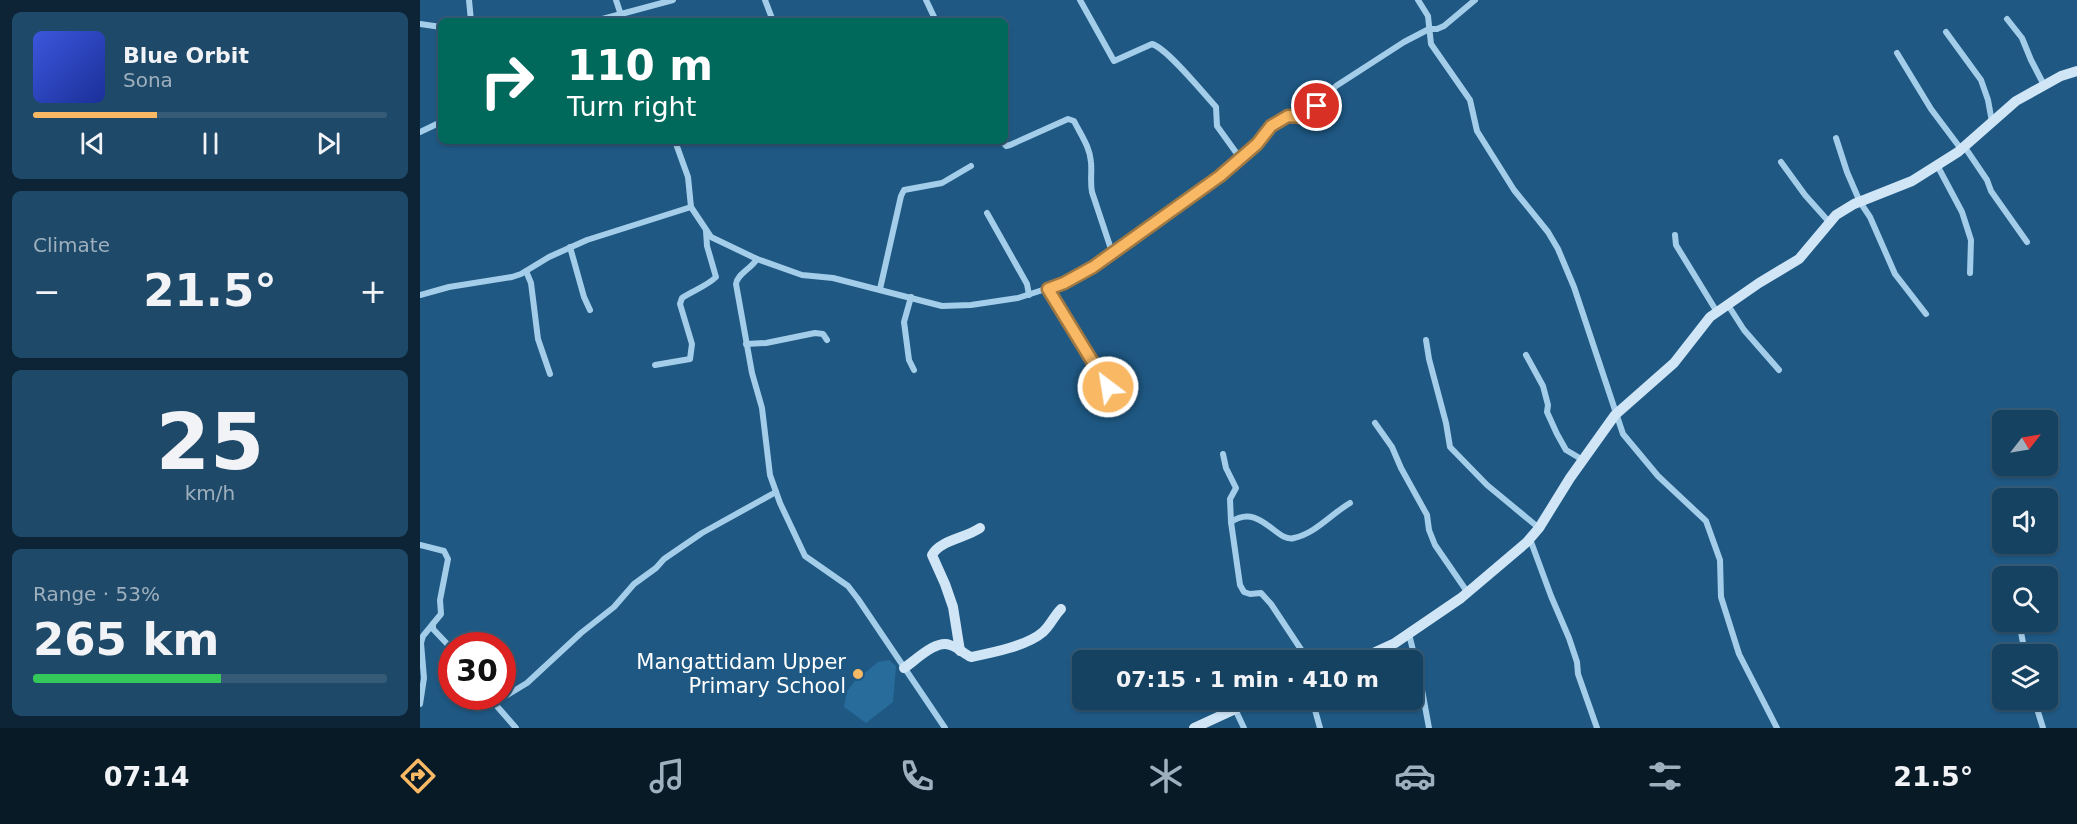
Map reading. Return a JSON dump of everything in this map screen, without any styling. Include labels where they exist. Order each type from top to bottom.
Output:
[{"type":"main road","points":[[1381,650],[1395,644],[1468,593],[1530,539],[1615,415],[1674,363],[1717,312],[1799,259],[1836,215],[1860,202],[1912,182],[1963,148],[2016,101],[2061,76],[2077,71]]},
{"type":"main road","points":[[960,651],[953,607],[932,555],[942,546],[980,528]]},
{"type":"main road","points":[[904,668],[924,652],[945,643],[971,657],[1013,646],[1043,632],[1060,609]]},
{"type":"main road","points":[[1194,728],[1232,710]]},
{"type":"street","points":[[469,0],[471,18]]},
{"type":"street","points":[[616,0],[621,18]]},
{"type":"street","points":[[606,18],[673,0]]},
{"type":"street","points":[[765,0],[772,18]]},
{"type":"street","points":[[926,0],[935,18]]},
{"type":"street","points":[[1418,0],[1428,16],[1431,44],[1470,100],[1477,131],[1514,190],[1548,232],[1558,249],[1574,287],[1623,434],[1658,476],[1706,521],[1720,560],[1721,597],[1739,654],[1777,728]]},
{"type":"street","points":[[676,144],[688,177],[691,207],[706,230],[711,237],[757,259],[802,274],[833,278],[942,306],[970,305],[1029,295],[1064,283],[1093,267],[1220,176],[1257,144],[1271,126],[1288,116],[1301,117],[1317,106],[1336,86],[1404,42],[1429,29],[1444,26],[1475,0]]},
{"type":"street","points":[[1080,2],[1114,61],[1152,44],[1164,52],[1216,107],[1216,126],[1240,158]]},
{"type":"street","points":[[2007,19],[2022,38],[2044,85]]},
{"type":"street","points":[[420,24],[438,27]]},
{"type":"street","points":[[1946,32],[1981,80],[1992,122]]},
{"type":"street","points":[[1897,53],[1931,109],[1987,180],[1991,191],[2027,242]]},
{"type":"street","points":[[1004,144],[1010,145],[1068,119],[1074,121],[1088,146],[1092,192],[1112,252]]},
{"type":"street","points":[[420,132],[438,123]]},
{"type":"street","points":[[1836,138],[1860,202],[1870,217],[1895,274],[1926,314]]},
{"type":"street","points":[[1782,162],[1805,195],[1830,223]]},
{"type":"street","points":[[1937,165],[1962,212],[1971,240],[1970,273]]},
{"type":"street","points":[[879,289],[904,190],[942,183],[972,166]]},
{"type":"street","points":[[420,296],[472,282],[512,277],[587,240],[691,207]]},
{"type":"street","points":[[987,213],[1027,284],[1029,295]]},
{"type":"street","points":[[655,365],[690,359],[692,344],[680,304],[682,298],[716,277],[707,246],[706,230]]},
{"type":"street","points":[[1675,235],[1676,245],[1717,312]]},
{"type":"street","points":[[570,247],[590,310]]},
{"type":"street","points":[[757,259],[752,267],[739,276],[736,284],[762,408],[770,476],[776,492],[805,556],[848,586],[945,728]]},
{"type":"street","points":[[526,271],[531,283],[538,339],[550,374]]},
{"type":"street","points":[[1048,289],[1108,387]]},
{"type":"street","points":[[911,297],[904,322],[909,360],[914,370]]},
{"type":"street","points":[[1728,305],[1744,330],[1779,370]]},
{"type":"street","points":[[747,344],[766,343],[815,333],[823,334],[827,340]]},
{"type":"street","points":[[1426,340],[1450,447],[1487,485],[1539,528]]},
{"type":"street","points":[[1526,355],[1543,386],[1548,405],[1547,412],[1557,434],[1566,450],[1583,460]]},
{"type":"street","points":[[1374,423],[1392,447],[1427,515],[1429,530],[1435,545],[1468,593]]},
{"type":"street","points":[[1222,454],[1236,488],[1230,500],[1240,585],[1244,592],[1261,593],[1301,650]]},
{"type":"street","points":[[516,690],[527,683],[581,633],[614,607],[634,584],[664,559],[702,533],[776,492]]},
{"type":"street","points":[[1231,522],[1238,517],[1251,516],[1269,525],[1286,538],[1293,539],[1325,522],[1339,509],[1350,503]]},
{"type":"street","points":[[1530,539],[1569,638],[1577,662],[1578,674],[1597,728]]},
{"type":"street","points":[[420,545],[441,549],[448,556],[440,600],[441,614],[426,629],[423,636],[421,663],[424,678],[420,704]]},
{"type":"street","points":[[433,624],[433,629],[438,634]]},
{"type":"street","points":[[1409,634],[1429,728]]},
{"type":"street","points":[[500,710],[516,728]]},
{"type":"street","points":[[1235,710],[1244,728]]},
{"type":"street","points":[[1315,710],[1320,728]]},
{"type":"street","points":[[2037,710],[2043,728]]},
{"type":"shaded area","points":[[889,660],[896,666],[893,702],[866,723],[844,707],[847,691],[855,681],[878,662]]},
{"type":"place","name":"Mangattidam Upper Primary School","points":[[858,674]]},
{"type":"route","points":[[1108,387],[1048,289],[1093,267],[1220,176],[1257,144],[1271,126],[1288,116],[1301,117],[1317,106]]}]
